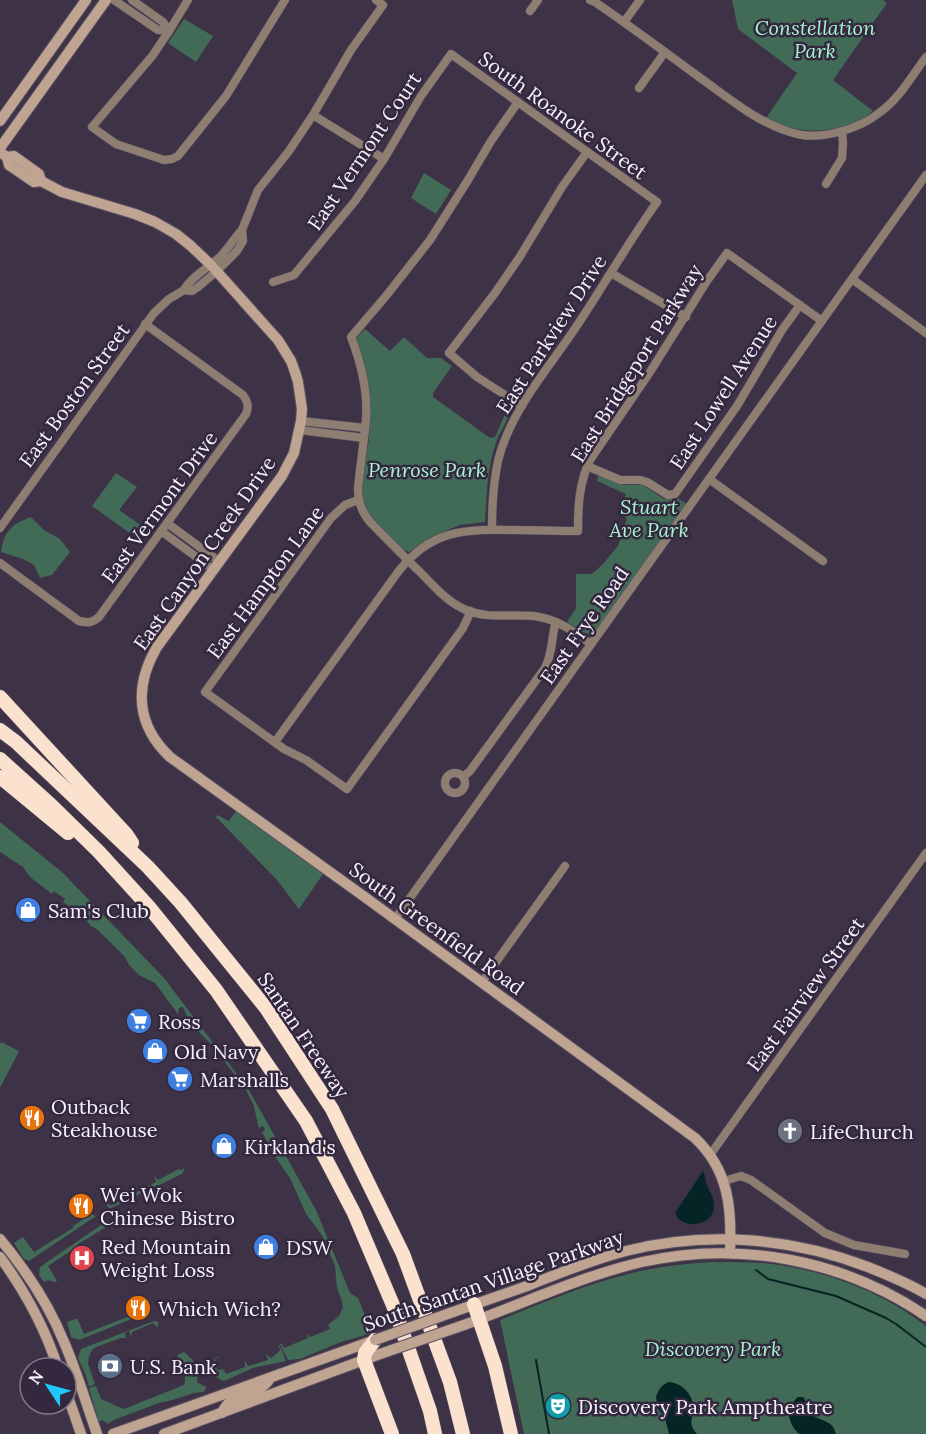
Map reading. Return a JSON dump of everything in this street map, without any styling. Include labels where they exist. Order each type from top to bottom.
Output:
[{"type":"highway","points":[[0,697],[126,834],[147,867]]},
{"type":"highway","name":"Santan Freeway","points":[[0,730],[16,742],[147,867],[181,903],[266,1008],[332,1109],[403,1254],[450,1382],[463,1434]]},
{"type":"highway","points":[[0,759],[91,844],[149,907],[216,990],[306,1121],[354,1213],[379,1271],[399,1322],[435,1434]]},
{"type":"highway","points":[[0,777],[42,810],[149,907]]},
{"type":"highway","points":[[474,1304],[495,1366],[511,1434]]},
{"type":"highway","points":[[375,1340],[368,1348],[364,1360],[392,1434]]},
{"type":"main road","points":[[0,120],[86,0]]},
{"type":"main road","points":[[2,153],[106,0]]},
{"type":"main road","name":"East Canyon Creek Drive","points":[[2,153],[14,156],[39,174],[41,181],[62,192],[135,214],[155,222],[186,241],[214,268],[278,340],[291,361],[298,382],[301,397],[301,426],[294,453],[286,471],[157,647],[145,675],[141,697]]},
{"type":"main road","name":"South Greenfield Road","points":[[141,697],[151,733],[170,757],[701,1144],[710,1155],[724,1181],[731,1239],[730,1253]]},
{"type":"main road","points":[[0,1239],[16,1259],[58,1328],[97,1434]]},
{"type":"main road","name":"South Santan Village Parkway","points":[[113,1434],[585,1263],[656,1244],[731,1239],[776,1242],[834,1255],[883,1273],[926,1294]]},
{"type":"main road","name":"South Santan Village Parkway","points":[[169,1433],[574,1283],[616,1269],[660,1259],[730,1253],[798,1261],[859,1279],[887,1292],[926,1316]]},
{"type":"main road","points":[[0,1257],[34,1310],[54,1356]]},
{"type":"main road","points":[[222,1413],[231,1400],[264,1387],[271,1377]]},
{"type":"main road","points":[[169,1433],[186,1420],[209,1410],[217,1396]]},
{"type":"main road","points":[[75,1416],[81,1434]]},
{"type":"street","points":[[114,0],[158,30],[169,31]]},
{"type":"street","points":[[132,0],[163,22],[169,31]]},
{"type":"street","points":[[188,0],[146,63],[92,128],[120,146],[164,160],[178,156],[226,96],[285,0]]},
{"type":"street","points":[[530,11],[538,0]]},
{"type":"street","points":[[590,0],[749,113],[774,127],[799,135],[828,136],[879,114],[898,95],[926,57]]},
{"type":"street","points":[[624,22],[640,0]]},
{"type":"street","name":"East Boston Street","points":[[0,528],[145,324],[169,299],[184,290],[192,291],[214,268],[237,251],[243,241],[242,230],[258,190],[289,151],[313,115],[380,3]]},
{"type":"street","points":[[639,88],[665,52]]},
{"type":"street","name":"South Roanoke Street","points":[[451,54],[657,202]]},
{"type":"street","name":"East Vermont Court","points":[[273,282],[294,275],[355,201],[384,159],[421,96],[451,54]]},
{"type":"street","points":[[518,102],[430,240],[351,337],[363,378],[366,406],[358,500],[368,520],[447,598],[456,604],[471,612],[488,615],[534,616],[556,622],[569,628],[591,644]]},
{"type":"street","points":[[313,115],[384,159]]},
{"type":"street","points":[[826,184],[842,158],[842,131]]},
{"type":"street","points":[[522,406],[477,377],[449,353],[513,267],[562,187],[587,152]]},
{"type":"street","name":"East Frye Road","points":[[395,919],[926,175]]},
{"type":"street","name":"East Parkview Drive","points":[[492,529],[493,489],[498,460],[508,432],[522,406],[657,202]]},
{"type":"street","name":"East Bridgeport Parkway","points":[[492,529],[578,531],[580,489],[587,466],[727,253],[800,305]]},
{"type":"street","points":[[611,273],[686,317]]},
{"type":"street","points":[[852,279],[926,333]]},
{"type":"street","points":[[800,305],[822,321]]},
{"type":"street","name":"East Lowell Avenue","points":[[587,466],[620,480],[645,481],[666,494],[672,495],[676,492],[737,406],[782,330],[800,305]]},
{"type":"street","name":"East Vermont Drive","points":[[0,563],[79,621],[93,622],[99,618],[246,414],[248,403],[243,395],[145,324]]},
{"type":"street","points":[[301,426],[365,429]]},
{"type":"street","points":[[301,426],[364,438]]},
{"type":"street","points":[[709,480],[823,561]]},
{"type":"street","name":"East Hampton Lane","points":[[274,742],[205,692],[331,518],[345,506],[358,500]]},
{"type":"street","points":[[167,523],[217,566]]},
{"type":"street","points":[[471,612],[463,628],[347,789],[306,760],[274,742],[408,560],[421,549],[443,537],[467,530],[492,529]]},
{"type":"street","points":[[161,531],[217,566]]},
{"type":"street","points":[[463,777],[470,771],[545,668],[556,622]]},
{"type":"street","name":"East Fairview Street","points":[[710,1155],[926,853]]},
{"type":"street","points":[[481,983],[565,866]]},
{"type":"street","points":[[724,1181],[741,1176],[825,1233],[854,1245],[905,1254]]},
{"type":"green space","name":"Constellation Park","points":[[732,0],[883,0],[887,3],[833,80],[873,111],[857,122],[823,130],[788,127],[766,118],[797,73],[738,29]]},
{"type":"green space","points":[[184,19],[213,36],[196,62],[168,43]]},
{"type":"green space","points":[[424,173],[451,190],[436,214],[411,198]]},
{"type":"green space","name":"Penrose Park","points":[[365,329],[390,351],[404,337],[427,358],[441,358],[452,366],[433,393],[433,397],[490,438],[495,437],[509,405],[508,417],[492,456],[485,522],[460,525],[431,537],[409,552],[389,538],[359,503],[369,438],[370,394],[356,338]]},
{"type":"green space","points":[[116,473],[137,487],[119,510],[149,531],[141,541],[92,506]]},
{"type":"green space","name":"Stuart Ave Park","points":[[598,475],[624,485],[643,485],[664,499],[679,499],[687,504],[595,633],[586,635],[567,622],[576,608],[576,574],[592,574],[603,564],[618,546],[627,519],[621,513],[626,494],[597,481]]},
{"type":"green space","points":[[31,517],[44,530],[60,539],[70,552],[52,575],[40,578],[34,565],[1,552],[4,539],[10,529]]},
{"type":"green space","points":[[236,811],[323,874],[299,909],[277,880],[216,817],[217,815],[229,821]]},
{"type":"green space","points":[[0,822],[63,873],[164,978],[249,1090],[316,1210],[350,1293],[358,1298],[372,1333],[341,1342],[300,1359],[288,1360],[280,1344],[284,1348],[308,1338],[307,1333],[310,1337],[330,1329],[328,1325],[339,1316],[343,1307],[337,1288],[335,1266],[322,1235],[306,1214],[290,1178],[262,1132],[265,1130],[263,1126],[259,1128],[254,1106],[245,1088],[211,1044],[190,1023],[183,1007],[179,1008],[178,1014],[155,983],[139,975],[99,931],[90,925],[81,914],[63,902],[65,899],[54,891],[52,894],[30,877],[23,867],[0,852]]},
{"type":"green space","points":[[1,1042],[19,1051],[0,1088],[0,1044]]},
{"type":"green space","points":[[185,1168],[182,1174],[111,1208],[105,1203],[107,1202],[110,1206],[130,1195],[129,1189],[133,1194],[156,1182],[154,1176],[158,1180]]},
{"type":"green space","points":[[91,1214],[96,1216],[29,1261],[24,1259],[14,1243],[23,1237],[34,1252]]},
{"type":"green space","points":[[104,1223],[106,1227],[48,1266],[57,1281],[44,1282],[39,1275],[40,1267]]},
{"type":"green space","name":"Discovery Park","points":[[711,1262],[763,1263],[828,1276],[870,1292],[926,1326],[926,1434],[524,1434],[500,1320],[612,1278],[659,1268]]},
{"type":"green space","points":[[149,1305],[152,1309],[149,1312],[79,1340],[71,1337],[67,1322],[77,1318],[84,1334],[130,1316]]},
{"type":"green space","points":[[154,1321],[158,1322],[157,1327],[153,1323],[132,1332],[132,1337],[129,1331],[125,1333],[126,1338],[92,1350],[88,1364],[95,1384],[89,1387],[78,1358],[81,1349]]},
{"type":"green space","points":[[279,1345],[286,1361],[253,1368],[224,1381],[216,1376],[213,1363],[215,1358],[221,1356],[215,1359],[217,1370],[223,1369],[226,1374],[245,1367],[245,1361],[248,1366],[268,1360],[266,1354],[271,1358],[281,1350]]},
{"type":"green space","points":[[184,1352],[198,1367],[201,1374],[197,1379],[198,1383],[206,1387],[204,1392],[159,1403],[108,1424],[101,1420],[99,1422],[89,1388],[96,1386],[101,1399],[124,1409],[184,1385],[185,1373],[177,1355]]},
{"type":"shaded area","points":[[703,1171],[714,1201],[713,1212],[710,1217],[700,1223],[682,1221],[675,1213]]},
{"type":"shaded area","points":[[669,1382],[682,1387],[691,1396],[693,1409],[691,1423],[697,1434],[669,1434],[665,1418],[658,1409],[656,1397],[664,1384]]},
{"type":"shaded area","points":[[798,1397],[803,1397],[812,1415],[828,1422],[836,1434],[798,1433],[790,1419],[789,1410]]},
{"type":"waterway","points":[[756,1270],[768,1279],[836,1296],[886,1318],[926,1347]]},
{"type":"waterway","points":[[536,1360],[549,1434]]},
{"type":"place","name":"Sam's Club","points":[[28,910]]},
{"type":"place","name":"Ross","points":[[139,1021]]},
{"type":"place","name":"Old Navy","points":[[155,1051]]},
{"type":"place","name":"Marshalls","points":[[180,1079]]},
{"type":"place","name":"Outback Steakhouse","points":[[32,1118]]},
{"type":"place","name":"LifeChurch","points":[[790,1131]]},
{"type":"place","name":"Kirkland's","points":[[224,1146]]},
{"type":"place","name":"Wei Wok Chinese Bistro","points":[[81,1206]]},
{"type":"place","name":"DSW","points":[[266,1247]]},
{"type":"place","name":"Red Mountain Weight Loss","points":[[82,1258]]},
{"type":"place","name":"Which Wich?","points":[[138,1308]]},
{"type":"place","name":"U.S. Bank","points":[[110,1366]]},
{"type":"place","name":"Discovery Park Amptheatre","points":[[558,1406]]}]
